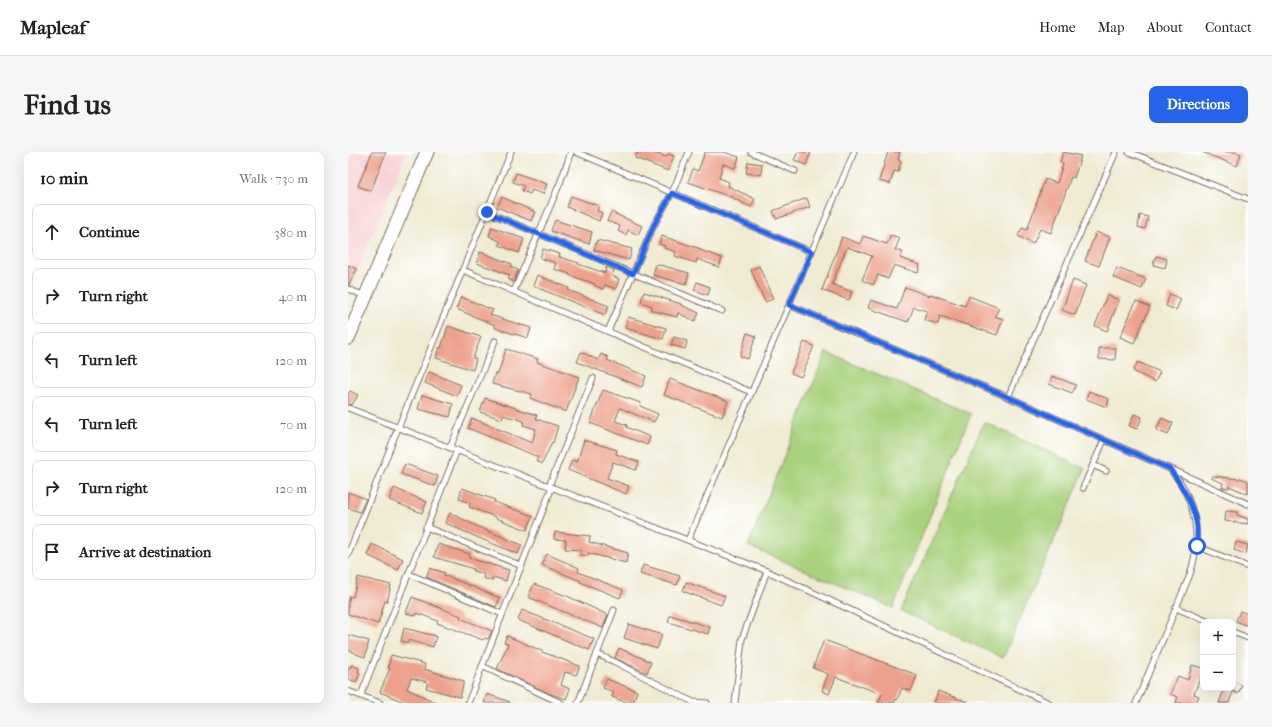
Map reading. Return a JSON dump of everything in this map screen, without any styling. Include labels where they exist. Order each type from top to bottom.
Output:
[{"type":"street","points":[[348,338],[427,152]]},
{"type":"lane","points":[[348,555],[398,428],[511,152]]},
{"type":"lane","points":[[514,291],[560,183],[571,152]]},
{"type":"lane","points":[[576,152],[812,252]]},
{"type":"lane","points":[[608,331],[654,225],[672,193],[689,152]]},
{"type":"lane","points":[[751,152],[795,171]]},
{"type":"lane","points":[[688,540],[854,152]]},
{"type":"lane","points":[[1008,397],[1116,152]]},
{"type":"lane","points":[[1129,152],[1248,199]]},
{"type":"lane","points":[[487,212],[722,311]]},
{"type":"lane","points":[[463,270],[752,392]]},
{"type":"lane","points":[[348,289],[366,296]]},
{"type":"lane","points":[[789,305],[1008,397],[1248,504]]},
{"type":"lane","points":[[450,448],[495,341]]},
{"type":"lane","points":[[468,703],[522,566],[593,378]]},
{"type":"lane","points":[[348,408],[766,571],[1049,703]]},
{"type":"lane","points":[[1083,488],[1104,440]]},
{"type":"lane","points":[[361,695],[457,450]]},
{"type":"lane","points":[[1093,465],[1106,471]]},
{"type":"lane","points":[[1136,703],[1194,562],[1197,546],[1196,526],[1192,506],[1184,488],[1170,469]]},
{"type":"lane","points":[[426,526],[522,566]]},
{"type":"lane","points":[[1197,546],[1248,567]]},
{"type":"lane","points":[[735,703],[742,639],[766,571]]},
{"type":"lane","points":[[408,574],[502,614]]},
{"type":"lane","points":[[1176,608],[1202,619]]},
{"type":"lane","points":[[578,703],[614,610]]},
{"type":"lane","points":[[1236,633],[1248,638]]},
{"type":"lane","points":[[597,654],[693,702],[707,703]]},
{"type":"lane","points":[[482,666],[561,703]]},
{"type":"lane","points":[[348,690],[380,703]]},
{"type":"shaded area","points":[[348,152],[407,152],[348,293]]},
{"type":"green space","points":[[826,352],[971,414],[893,608],[748,546]]},
{"type":"green space","points":[[984,422],[1085,469],[1003,658],[901,611]]},
{"type":"building","points":[[372,152],[386,152],[371,191],[358,186]]},
{"type":"building","points":[[638,152],[653,152],[666,157],[668,154],[674,156],[668,171],[635,158]]},
{"type":"building","points":[[705,152],[724,152],[739,157],[735,168],[723,164],[719,178],[729,182],[728,186],[755,199],[751,207],[734,198],[688,182],[693,169],[698,171]]},
{"type":"building","points":[[798,152],[811,152],[806,165],[794,160]]},
{"type":"building","points":[[888,152],[900,152],[898,160],[901,161],[898,172],[894,171],[890,184],[879,181]]},
{"type":"building","points":[[1063,152],[1081,156],[1074,178],[1071,177],[1051,233],[1040,229],[1033,244],[1018,236],[1022,228],[1027,230],[1045,179],[1057,183],[1063,164],[1060,163]]},
{"type":"building","points":[[1202,152],[1235,152],[1241,154],[1237,166]]},
{"type":"building","points":[[748,162],[762,164],[761,175],[746,173]]},
{"type":"building","points":[[516,173],[547,184],[543,194],[532,190],[530,194],[522,191],[524,186],[513,182]]},
{"type":"building","points":[[571,196],[599,206],[597,211],[602,213],[599,221],[567,207]]},
{"type":"building","points":[[502,197],[535,212],[531,221],[497,207]]},
{"type":"building","points":[[807,198],[810,207],[776,219],[773,211]]},
{"type":"building","points":[[611,212],[642,226],[638,235],[628,230],[626,235],[618,231],[620,226],[607,221]]},
{"type":"building","points":[[1140,215],[1148,217],[1145,229],[1138,227]]},
{"type":"building","points":[[555,220],[592,232],[589,244],[551,231]]},
{"type":"building","points":[[492,227],[524,239],[519,253],[499,245],[500,241],[489,236]]},
{"type":"building","points":[[1096,232],[1110,237],[1099,266],[1085,261]]},
{"type":"building","points":[[891,235],[900,238],[895,250],[903,252],[900,258],[920,265],[918,273],[894,265],[888,279],[878,275],[873,285],[862,280],[872,256],[847,247],[832,284],[852,292],[849,300],[822,290],[842,237],[860,244],[863,236],[887,244]]},
{"type":"building","points":[[662,236],[701,249],[700,250],[722,258],[719,267],[697,259],[696,263],[675,256],[676,252],[664,248],[665,246],[659,244]]},
{"type":"building","points":[[597,240],[632,249],[629,260],[594,250]]},
{"type":"building","points":[[543,249],[560,254],[559,257],[605,273],[606,267],[614,270],[612,276],[619,279],[616,289],[605,285],[603,289],[594,285],[595,284],[554,269],[556,263],[540,258]]},
{"type":"building","points":[[480,252],[512,264],[511,267],[518,270],[514,282],[508,279],[510,275],[477,263]]},
{"type":"building","points":[[1156,256],[1167,259],[1165,268],[1153,265]]},
{"type":"building","points":[[656,264],[689,273],[686,284],[653,275]]},
{"type":"building","points":[[348,265],[357,269],[349,285],[348,285]]},
{"type":"building","points":[[759,266],[773,299],[765,302],[751,270]]},
{"type":"building","points":[[1117,268],[1146,279],[1142,289],[1113,277]]},
{"type":"building","points":[[537,275],[569,288],[568,290],[609,306],[605,315],[533,286]]},
{"type":"building","points":[[1073,280],[1086,285],[1075,315],[1062,310]]},
{"type":"building","points":[[697,282],[710,287],[708,295],[694,290]]},
{"type":"building","points":[[905,287],[929,296],[930,294],[965,306],[969,296],[999,308],[995,316],[1003,319],[997,335],[940,316],[938,324],[924,320],[927,311],[914,307],[908,322],[868,308],[871,300],[897,309]]},
{"type":"building","points":[[644,292],[681,304],[699,313],[695,321],[678,313],[677,317],[651,310],[652,306],[641,302]]},
{"type":"building","points":[[1170,294],[1181,299],[1176,310],[1166,306]]},
{"type":"building","points":[[1107,295],[1119,300],[1107,331],[1095,326]]},
{"type":"building","points":[[461,297],[493,310],[490,315],[531,328],[528,338],[495,328],[495,325],[456,309]]},
{"type":"building","points":[[1136,301],[1150,307],[1134,343],[1120,337]]},
{"type":"building","points":[[628,317],[666,328],[663,339],[625,328]]},
{"type":"building","points":[[448,326],[481,337],[473,358],[476,359],[473,370],[436,358]]},
{"type":"building","points":[[747,333],[756,336],[748,359],[740,356]]},
{"type":"building","points":[[674,337],[687,341],[685,349],[671,345]]},
{"type":"building","points":[[804,342],[814,346],[801,377],[791,373]]},
{"type":"building","points":[[1099,348],[1116,348],[1115,360],[1099,359]]},
{"type":"building","points":[[506,349],[538,359],[537,362],[579,377],[566,412],[530,398],[532,394],[492,384],[495,373],[498,374]]},
{"type":"building","points":[[581,352],[598,360],[601,354],[608,357],[607,360],[646,376],[642,387],[577,362]]},
{"type":"building","points":[[1138,362],[1160,372],[1155,382],[1133,371]]},
{"type":"building","points":[[429,372],[461,385],[457,396],[425,383]]},
{"type":"building","points":[[1052,376],[1076,385],[1072,393],[1049,384]]},
{"type":"building","points":[[670,379],[728,401],[722,417],[664,395]]},
{"type":"building","points":[[603,390],[641,403],[640,406],[658,414],[654,422],[620,408],[615,421],[627,425],[626,427],[650,437],[647,445],[590,423]]},
{"type":"building","points":[[350,391],[358,395],[352,405],[348,404],[348,395]]},
{"type":"building","points":[[1089,391],[1109,399],[1107,407],[1086,399]]},
{"type":"building","points":[[422,395],[453,404],[450,417],[418,409]]},
{"type":"building","points":[[485,398],[537,415],[536,419],[558,426],[553,443],[552,442],[542,464],[536,461],[538,457],[468,428],[472,418],[532,443],[536,429],[523,425],[524,421],[503,415],[502,419],[480,412]]},
{"type":"building","points":[[1134,414],[1142,417],[1137,429],[1129,426]]},
{"type":"building","points":[[1162,418],[1173,423],[1168,435],[1156,430]]},
{"type":"building","points":[[584,440],[617,450],[616,454],[639,462],[636,470],[613,462],[607,478],[629,486],[626,494],[568,470],[572,460],[577,462]]},
{"type":"building","points":[[405,464],[438,476],[435,486],[401,474]]},
{"type":"building","points":[[1212,476],[1240,478],[1248,481],[1248,494],[1229,486],[1229,488],[1222,488],[1223,483],[1211,478]]},
{"type":"building","points":[[394,488],[427,502],[422,513],[389,500]]},
{"type":"building","points":[[462,488],[495,500],[494,502],[533,516],[527,530],[469,507],[470,503],[459,499]]},
{"type":"building","points":[[348,492],[366,499],[360,512],[348,508]]},
{"type":"building","points":[[1226,511],[1237,512],[1237,515],[1248,519],[1248,524],[1225,521]]},
{"type":"building","points":[[450,513],[483,529],[522,545],[518,554],[445,523]]},
{"type":"building","points":[[555,532],[590,536],[589,542],[628,553],[626,563],[588,553],[588,556],[581,555],[581,550],[565,549],[566,540],[554,539]]},
{"type":"building","points":[[1236,542],[1248,545],[1246,554],[1234,550]]},
{"type":"building","points":[[372,544],[403,559],[398,570],[367,555]]},
{"type":"building","points":[[438,544],[470,554],[469,558],[509,570],[506,581],[493,577],[492,581],[483,578],[484,574],[473,571],[474,569],[434,557]]},
{"type":"building","points":[[547,554],[579,568],[578,572],[623,590],[620,598],[542,565]]},
{"type":"building","points":[[643,565],[680,576],[677,585],[640,574]]},
{"type":"building","points":[[430,568],[445,573],[444,575],[500,598],[496,607],[426,577]]},
{"type":"building","points":[[358,577],[391,585],[387,602],[385,601],[378,624],[348,614],[348,603],[350,596],[353,597]]},
{"type":"building","points":[[686,582],[725,596],[721,605],[683,591]]},
{"type":"building","points":[[534,584],[567,596],[608,615],[603,628],[528,597]]},
{"type":"building","points":[[412,597],[461,616],[460,618],[492,631],[488,639],[485,638],[483,640],[437,623],[438,621],[417,613],[416,616],[406,613]]},
{"type":"building","points":[[522,610],[594,639],[589,650],[518,620]]},
{"type":"building","points":[[1240,611],[1248,614],[1248,626],[1236,621]]},
{"type":"building","points":[[670,615],[710,627],[708,634],[668,622]]},
{"type":"building","points":[[629,624],[662,635],[657,649],[624,638]]},
{"type":"building","points":[[404,628],[436,636],[433,647],[408,640],[408,643],[401,641]]},
{"type":"building","points":[[348,635],[369,641],[365,657],[348,650]]},
{"type":"building","points":[[507,636],[542,652],[580,666],[576,675],[565,672],[561,685],[570,689],[566,699],[548,693],[497,669],[508,644],[504,642]]},
{"type":"building","points":[[824,640],[917,675],[911,691],[902,688],[897,700],[896,699],[894,703],[878,703],[882,694],[836,677],[829,694],[822,691],[828,674],[813,668]]},
{"type":"building","points":[[619,648],[651,662],[647,673],[615,658]]},
{"type":"building","points":[[391,655],[425,664],[424,669],[464,681],[460,697],[426,688],[428,682],[411,678],[407,689],[437,703],[406,703],[380,692],[390,668],[388,668]]},
{"type":"building","points":[[351,665],[359,668],[358,672],[360,673],[356,682],[348,679],[348,667],[350,668]]},
{"type":"building","points":[[1192,665],[1200,667],[1200,678],[1194,694],[1199,696],[1196,703],[1176,703],[1178,697],[1170,694],[1178,676],[1188,680]]},
{"type":"building","points":[[607,679],[637,691],[633,703],[628,703],[612,697],[614,692],[603,688]]},
{"type":"building","points":[[1236,682],[1242,685],[1238,694],[1233,691],[1236,691]]},
{"type":"building","points":[[938,691],[967,702],[967,703],[934,703]]},
{"type":"building","points":[[1224,691],[1233,691],[1229,703],[1219,703]]},
{"type":"building","points":[[487,694],[510,702],[484,703]]},
{"type":"route","points":[[487,212],[633,274],[654,225],[672,193],[812,252],[789,305],[1008,397],[1170,469],[1184,488],[1192,506],[1196,526],[1197,546]]}]
